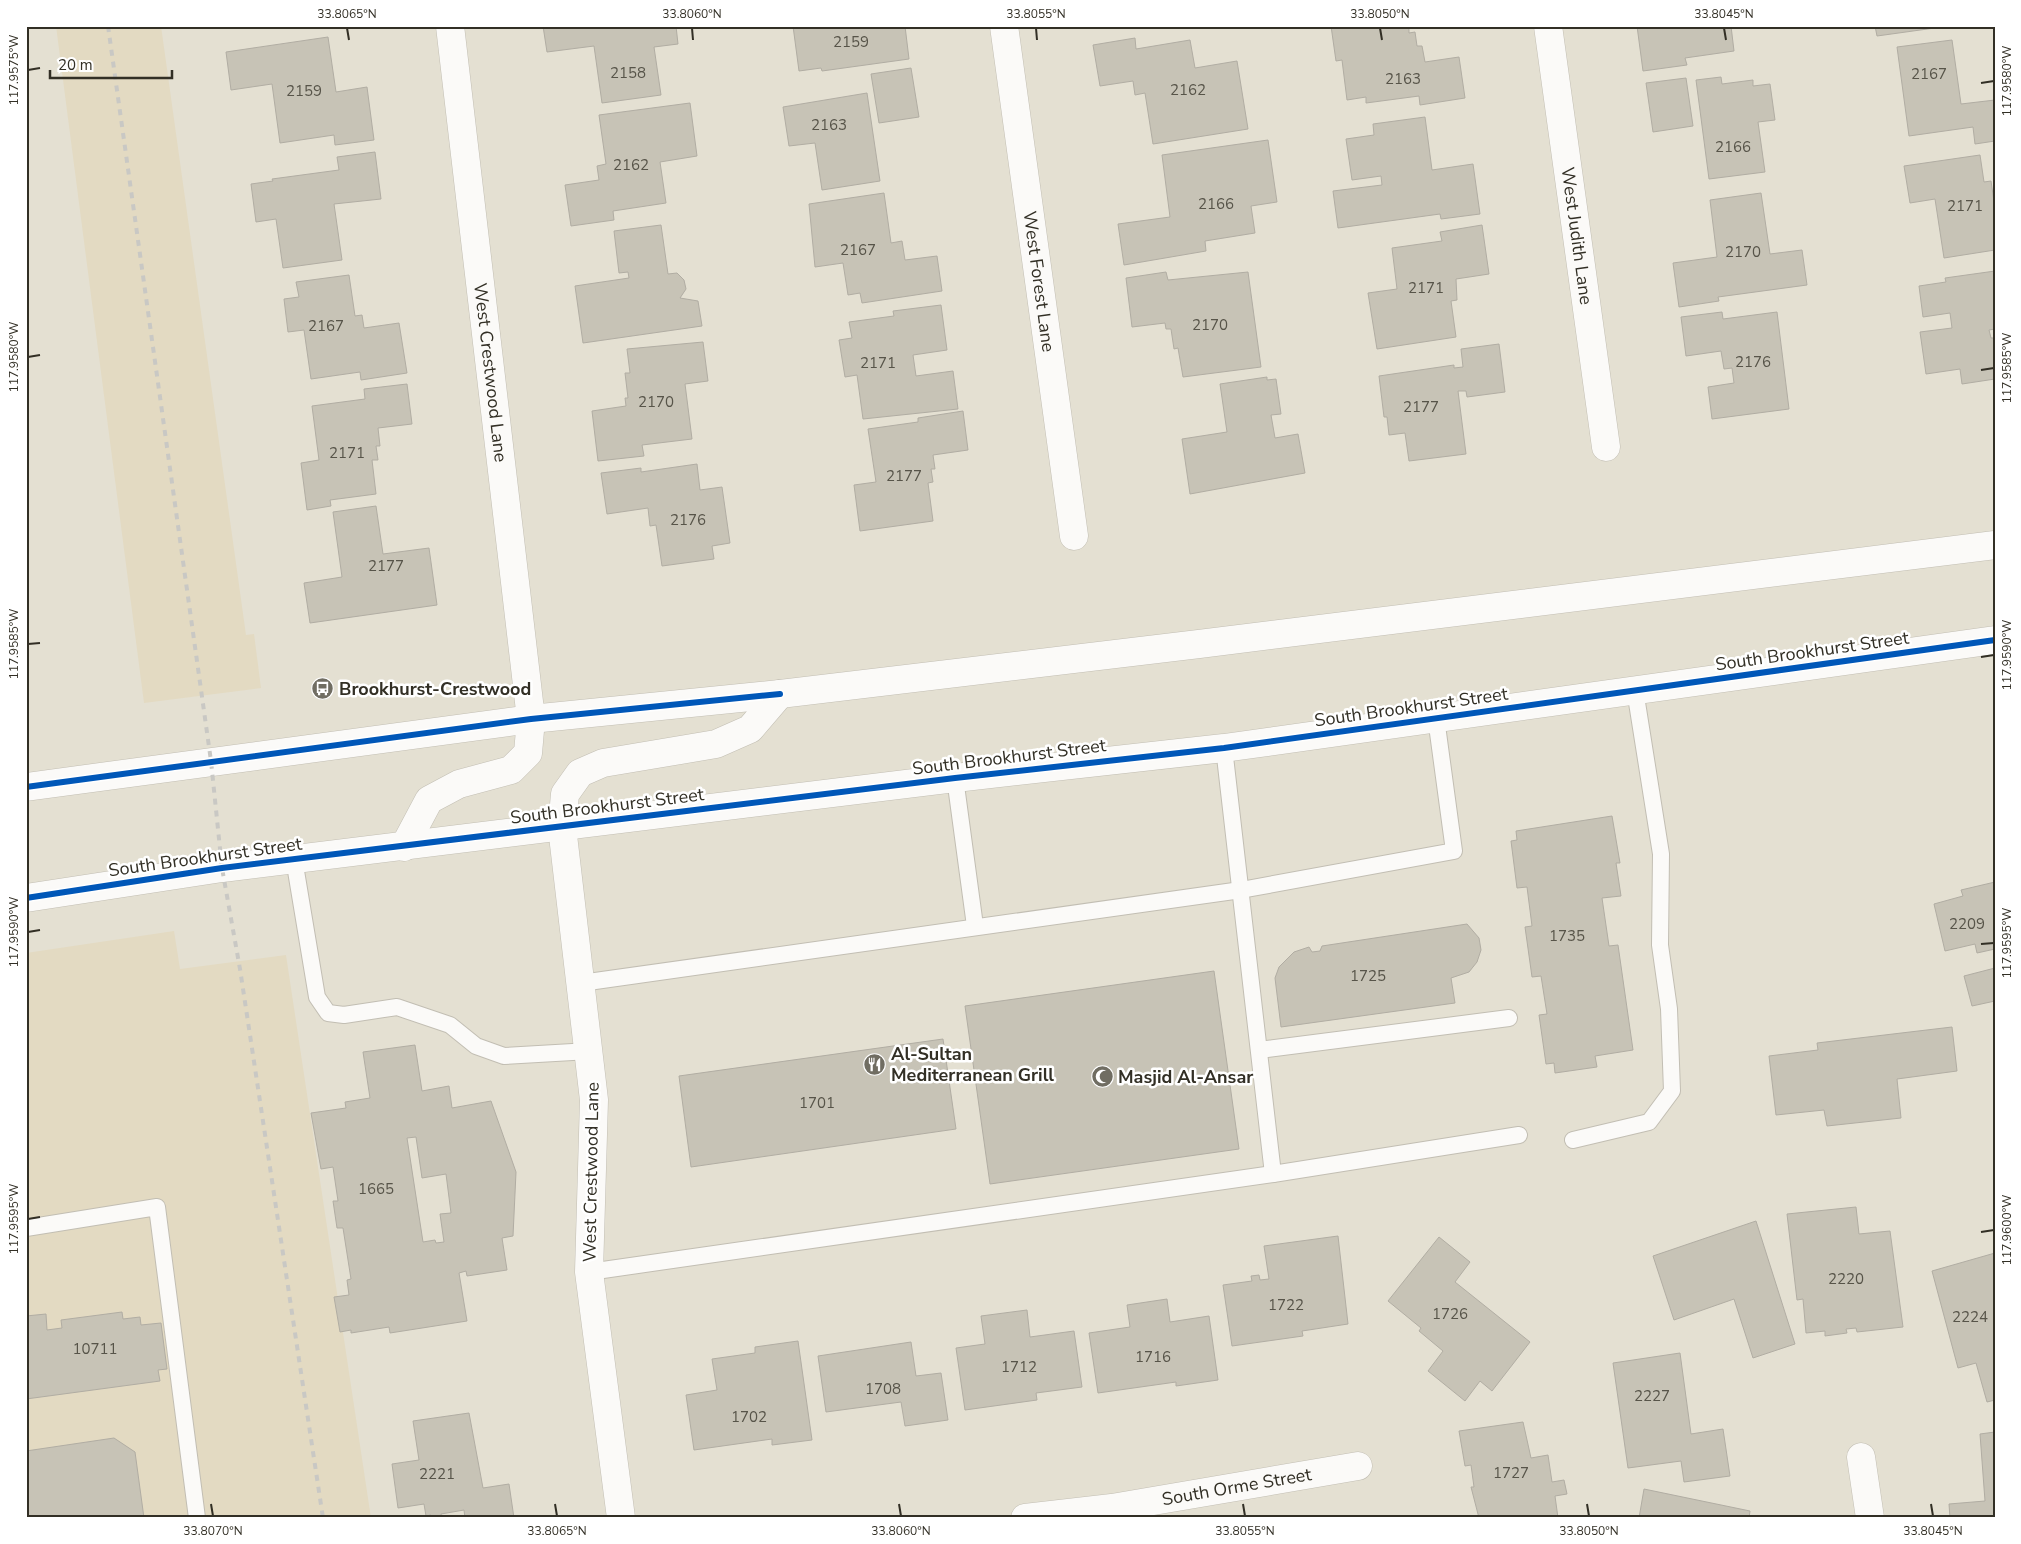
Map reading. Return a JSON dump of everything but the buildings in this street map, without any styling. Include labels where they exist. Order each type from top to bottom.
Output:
[{"type":"main road","name":"West Crestwood Lane","points":[[404,847],[429,800],[459,784],[511,770],[528,753],[531,719],[450,26]]},
{"type":"main road","name":"West Forest Lane","points":[[1004,26],[1074,536]]},
{"type":"main road","name":"West Judith Lane","points":[[1548,26],[1606,447]]},
{"type":"main road","points":[[26,787],[531,719],[780,694],[1995,545]]},
{"type":"main road","name":"South Brookhurst Street","points":[[26,898],[294,859],[955,778],[1224,748],[1995,640]]},
{"type":"main road","name":"West Crestwood Lane","points":[[621,1518],[589,1272],[594,1100],[590,1051],[562,827],[565,794],[580,773],[603,763],[716,744],[750,729],[780,694]]},
{"type":"main road","points":[[1861,1457],[1870,1518]]},
{"type":"main road","name":"South Orme Street","points":[[1025,1518],[1113,1513],[1358,1466]]},
{"type":"lane","points":[[1573,1140],[1649,1122],[1672,1091],[1669,1009],[1660,945],[1661,854],[1635,690]]},
{"type":"lane","points":[[581,983],[1241,890],[1454,851],[1436,718]]},
{"type":"lane","points":[[1224,748],[1273,1174]]},
{"type":"lane","points":[[955,778],[976,926]]},
{"type":"lane","points":[[294,859],[317,997],[328,1013],[344,1015],[397,1007],[450,1024],[476,1046],[504,1056],[590,1051]]},
{"type":"lane","points":[[1259,1050],[1509,1018]]},
{"type":"lane","points":[[589,1272],[1273,1174],[1519,1135]]},
{"type":"lane","points":[[26,1228],[157,1207],[197,1518]]},
{"type":"shaded area","points":[[56,26],[161,26],[246,635],[254,634],[261,688],[144,703]]},
{"type":"shaded area","points":[[174,931],[180,969],[286,955],[371,1518],[26,1518],[26,953]]},
{"type":"railway","points":[[108,26],[211,761],[222,868],[240,969],[323,1518]]},
{"type":"cycle path","points":[[26,898],[222,868],[955,778],[1224,748],[1995,640]]},
{"type":"cycle path","points":[[26,787],[531,719],[780,694]]},
{"type":"place","name":"Brookhurst-Crestwood","points":[[323,689]]},
{"type":"place","name":"Al-Sultan Mediterranean Grill","points":[[875,1064]]},
{"type":"place","name":"Masjid Al-Ansar","points":[[1102,1077]]}]
